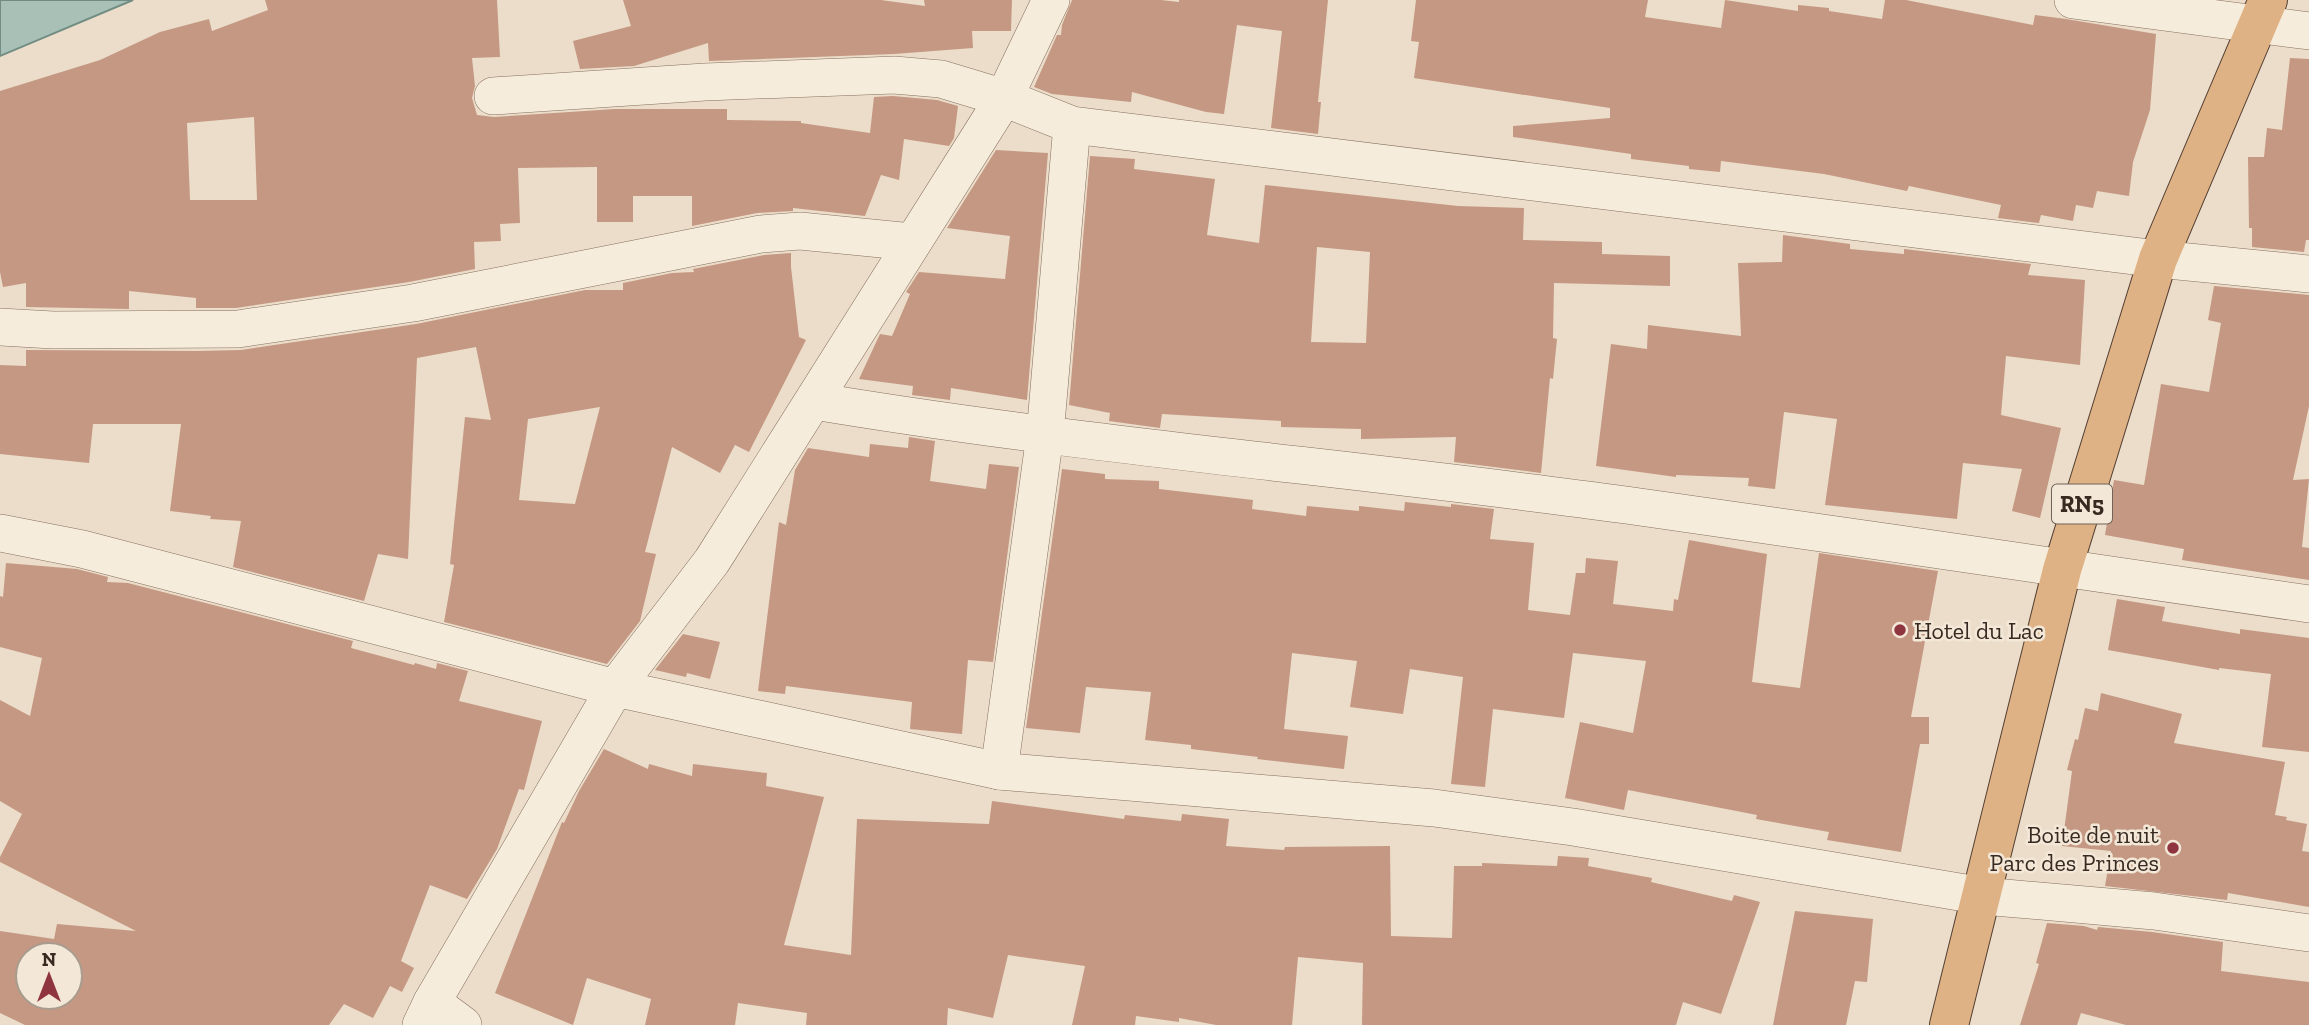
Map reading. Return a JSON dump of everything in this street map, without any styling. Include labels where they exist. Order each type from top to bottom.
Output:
[{"type":"highway","name":"RN5","points":[[1949,1025],[2062,570],[2158,259],[2263,12]]},
{"type":"street","points":[[463,1025],[427,1014],[615,688],[712,561],[1004,98],[1051,0]]},
{"type":"street","points":[[2073,0],[2263,12],[2309,31]]},
{"type":"street","points":[[493,96],[705,82],[894,75],[941,79],[1004,98],[1072,125],[2158,259],[2309,274]]},
{"type":"street","points":[[999,771],[1045,435],[1072,125]]},
{"type":"street","points":[[0,327],[53,330],[239,329],[413,303],[761,234],[800,231],[912,242]]},
{"type":"street","points":[[814,401],[1045,435],[1625,505],[2309,604]]},
{"type":"street","points":[[0,533],[82,549],[615,688],[999,771],[1434,808],[1573,827],[1983,896],[2154,911],[2309,933]]},
{"type":"shaded area","points":[[0,0],[133,0],[0,56]]},
{"type":"building","points":[[265,0],[497,0],[500,57],[472,58],[475,86],[472,98],[477,115],[494,117],[615,109],[727,109],[727,120],[801,121],[870,133],[874,97],[893,96],[937,100],[958,106],[954,138],[949,146],[904,139],[899,180],[881,175],[865,216],[793,208],[793,211],[757,213],[692,226],[692,196],[633,196],[633,222],[597,222],[597,167],[518,168],[520,223],[500,224],[501,241],[474,242],[475,269],[409,282],[236,308],[196,308],[196,298],[129,291],[129,309],[26,307],[26,283],[3,287],[0,272],[0,91],[100,60],[160,32],[209,19],[212,31],[268,10]],"holes":[[[254,117],[257,200],[190,200],[187,123]]]},
{"type":"building","points":[[623,0],[881,0],[925,6],[924,0],[1012,0],[1011,31],[972,31],[973,48],[894,54],[709,61],[708,43],[634,66],[580,69],[573,41],[631,26]]},
{"type":"building","points":[[1072,0],[1328,0],[1318,102],[1321,102],[1318,134],[1271,128],[1282,31],[1237,25],[1224,114],[1206,112],[1132,92],[1131,102],[1052,94],[1034,87],[1057,35],[1061,35]]},
{"type":"building","points":[[1416,0],[1648,0],[1645,17],[1721,28],[1725,0],[1798,11],[1798,5],[1829,8],[1829,11],[1882,19],[1885,0],[1906,0],[2033,25],[2035,15],[2066,19],[2156,34],[2150,110],[2133,162],[2129,196],[2097,191],[2093,208],[2076,205],[2073,221],[2041,215],[2039,223],[1998,218],[2001,205],[1909,186],[1907,191],[1824,174],[1721,161],[1720,172],[1689,169],[1689,166],[1631,159],[1631,154],[1513,137],[1513,126],[1610,118],[1610,108],[1414,78],[1419,42],[1411,41]]},
{"type":"building","points":[[2290,58],[2309,59],[2309,240],[2306,240],[2304,252],[2252,247],[2252,228],[2249,228],[2248,157],[2264,157],[2267,128],[2282,130]]},
{"type":"building","points":[[996,150],[1048,153],[1027,400],[951,388],[950,400],[912,395],[913,386],[859,379],[880,334],[892,336],[910,294],[906,292],[919,272],[1005,279],[1010,236],[947,228]]},
{"type":"building","points":[[1090,156],[1135,159],[1134,169],[1215,179],[1207,235],[1259,243],[1265,185],[1458,206],[1524,208],[1523,240],[1602,242],[1602,254],[1670,256],[1670,286],[1554,283],[1553,338],[1557,339],[1553,379],[1550,378],[1541,473],[1454,462],[1456,437],[1361,439],[1361,429],[1281,427],[1281,421],[1162,414],[1160,428],[1109,421],[1110,413],[1069,405]],"holes":[[[1317,247],[1370,252],[1366,343],[1311,342]]]},
{"type":"building","points":[[1783,235],[1850,244],[1850,249],[1904,254],[1904,249],[2031,264],[2028,275],[2085,280],[2080,365],[2006,356],[2001,415],[2061,428],[2040,518],[2012,511],[2022,469],[1963,463],[1957,519],[1825,505],[1837,419],[1784,412],[1775,489],[1748,486],[1749,478],[1676,477],[1596,466],[1611,344],[1647,349],[1648,325],[1741,336],[1738,263],[1782,262]]},
{"type":"building","points":[[791,253],[799,337],[806,340],[749,452],[735,445],[720,473],[672,447],[645,552],[656,554],[640,621],[607,664],[444,622],[454,565],[450,564],[465,417],[491,420],[476,347],[417,358],[408,559],[378,554],[364,601],[233,567],[241,521],[210,519],[211,516],[170,511],[181,424],[93,424],[89,463],[0,454],[0,365],[26,366],[26,350],[241,350],[416,324],[585,290],[623,290],[623,283],[672,273],[694,272],[693,269],[764,255]],"holes":[[[600,407],[575,504],[519,500],[528,419]]]},
{"type":"building","points":[[2214,286],[2309,295],[2309,406],[2293,480],[2309,479],[2302,547],[2309,548],[2309,580],[2182,560],[2184,549],[2105,535],[2114,480],[2144,485],[2161,384],[2209,392],[2221,323],[2208,320]]},
{"type":"building","points":[[909,437],[935,441],[930,481],[986,489],[989,464],[1019,467],[993,662],[968,660],[962,734],[910,729],[912,702],[786,686],[785,694],[758,691],[779,522],[786,525],[795,470],[808,448],[869,457],[870,444],[908,448]]},
{"type":"building","points":[[1062,469],[1105,474],[1105,479],[1159,481],[1159,489],[1253,500],[1252,509],[1306,516],[1307,506],[1359,511],[1359,506],[1404,511],[1405,502],[1494,509],[1490,539],[1534,543],[1528,610],[1570,615],[1576,573],[1585,573],[1586,558],[1618,561],[1613,604],[1673,611],[1674,599],[1678,600],[1689,540],[1767,554],[1752,682],[1800,688],[1819,553],[1938,571],[1911,717],[1929,717],[1929,744],[1920,744],[1901,852],[1827,840],[1829,832],[1756,819],[1757,815],[1628,790],[1624,810],[1565,798],[1580,722],[1633,733],[1646,661],[1573,653],[1564,718],[1493,709],[1485,787],[1451,784],[1463,677],[1410,669],[1403,714],[1350,707],[1357,661],[1292,653],[1284,729],[1348,736],[1344,769],[1257,759],[1258,757],[1191,749],[1191,745],[1145,740],[1151,692],[1086,687],[1080,733],[1026,728]]},
{"type":"building","points":[[6,563],[77,569],[108,577],[107,582],[128,583],[353,641],[351,648],[414,665],[415,663],[436,669],[437,663],[468,671],[459,701],[542,721],[524,790],[519,789],[497,849],[467,899],[430,885],[401,961],[414,968],[402,992],[390,986],[373,1018],[344,1004],[329,1025],[25,1025],[0,1013],[0,931],[54,939],[57,924],[136,931],[0,862],[22,814],[0,801],[0,700],[30,716],[42,658],[0,647],[0,596],[3,597]]},
{"type":"building","points":[[2117,599],[2165,607],[2162,621],[2240,634],[2240,629],[2309,638],[2309,752],[2262,747],[2271,674],[2219,670],[2108,650]]},
{"type":"building","points":[[683,634],[720,642],[710,679],[687,673],[686,677],[655,670]]},
{"type":"building","points":[[2101,693],[2182,714],[2174,743],[2285,762],[2275,815],[2307,824],[2302,851],[2309,852],[2309,907],[2228,893],[2227,900],[2105,886],[2111,851],[2062,846],[2072,771],[2067,770],[2075,739],[2078,740],[2085,708],[2098,711]]},
{"type":"building","points":[[604,749],[648,769],[649,764],[692,776],[693,764],[767,773],[766,786],[824,797],[784,945],[851,955],[857,819],[989,824],[992,801],[1124,819],[1125,815],[1181,821],[1182,814],[1229,819],[1226,846],[1284,850],[1285,847],[1390,846],[1391,936],[1452,938],[1454,866],[1482,866],[1482,863],[1557,866],[1558,856],[1589,858],[1588,866],[1652,878],[1651,882],[1732,901],[1734,895],[1760,902],[1721,1014],[1683,1002],[1676,1025],[1362,1025],[1363,963],[1298,957],[1292,1025],[1216,1025],[1179,1018],[1179,1022],[1136,1016],[1135,1025],[1072,1025],[1085,966],[1008,955],[993,1018],[948,1008],[947,1025],[806,1025],[807,1013],[738,1003],[735,1025],[645,1025],[651,999],[587,978],[573,1025],[495,993],[562,822],[564,823]]},
{"type":"building","points":[[1795,911],[1873,919],[1867,982],[1855,981],[1846,1025],[1773,1025]]},
{"type":"building","points":[[2047,923],[2084,926],[2097,930],[2098,927],[2152,932],[2223,942],[2221,971],[2309,982],[2309,1025],[2126,1025],[2081,1013],[2077,1025],[2020,1025],[2039,964],[2036,963]]},
{"type":"place","name":"Hotel du Lac","points":[[1900,630]]},
{"type":"place","name":"Boite de nuit Parc des Princes","points":[[2173,848]]}]
